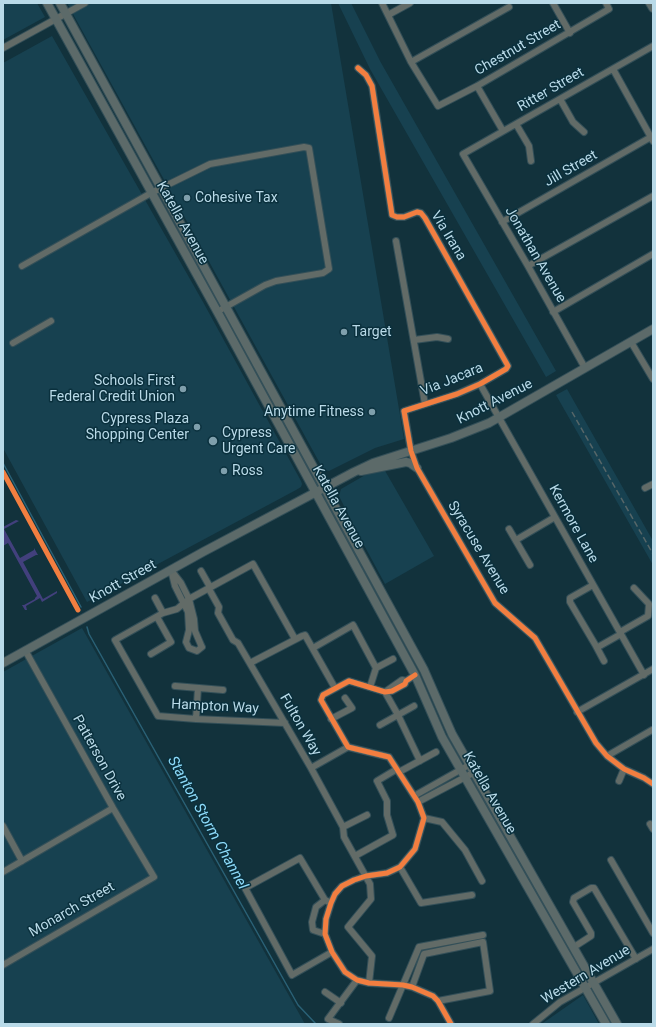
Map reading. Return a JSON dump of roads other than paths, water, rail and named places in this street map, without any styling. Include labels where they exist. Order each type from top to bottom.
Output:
[{"type":"main road","name":"Katella Avenue","points":[[47,3],[415,675],[438,728],[606,1024]]},
{"type":"main road","name":"Katella Avenue","points":[[60,3],[424,670],[444,719],[471,769],[618,1024]]},
{"type":"main road","points":[[650,3],[653,8]]},
{"type":"main road","name":"Knott Avenue","points":[[171,570],[373,463],[450,438],[489,423],[653,330]]},
{"type":"main road","points":[[354,472],[406,462],[417,468]]},
{"type":"main road","name":"Knott Street","points":[[3,663],[171,570]]},
{"type":"main road","points":[[367,588],[377,596],[390,619],[395,618]]},
{"type":"main road","points":[[541,910],[549,904]]},
{"type":"street","points":[[3,48],[85,3]]},
{"type":"street","points":[[382,3],[411,62],[509,7]]},
{"type":"street","points":[[388,15],[410,3]]},
{"type":"street","points":[[553,3],[570,33]]},
{"type":"street","name":"Chestnut Street","points":[[411,62],[438,106],[477,86],[610,9],[606,3]]},
{"type":"street","name":"Ritter Street","points":[[462,155],[653,46]]},
{"type":"street","name":"Via Irana","points":[[358,68],[366,75],[372,86],[392,215],[404,217],[417,212],[421,213],[425,218],[507,362],[508,366],[506,369]]},
{"type":"street","points":[[613,69],[652,139]]},
{"type":"street","points":[[477,86],[503,131]]},
{"type":"street","points":[[560,98],[573,122],[584,132]]},
{"type":"street","points":[[516,124],[529,146],[531,161]]},
{"type":"street","name":"Jill Street","points":[[502,222],[652,139]]},
{"type":"street","points":[[22,266],[151,193],[210,164],[304,147],[308,148],[329,269],[323,273],[276,281],[263,286],[217,311]]},
{"type":"street","name":"Jonathan Avenue","points":[[462,155],[528,266],[584,368]]},
{"type":"street","points":[[528,266],[653,196]]},
{"type":"street","points":[[396,241],[425,404]]},
{"type":"street","points":[[553,312],[653,254]]},
{"type":"street","points":[[13,343],[51,321]]},
{"type":"street","points":[[414,340],[437,338],[448,339]]},
{"type":"street","points":[[631,342],[653,379]]},
{"type":"street","name":"Via Jacara","points":[[404,411],[457,394],[480,384],[506,369]]},
{"type":"street","name":"Kermore Lane","points":[[480,384],[644,675]]},
{"type":"street","name":"Syracuse Avenue","points":[[404,411],[411,451],[417,468],[495,603],[535,638],[596,743],[608,756],[624,769],[653,784]]},
{"type":"street","points":[[645,488],[653,484]]},
{"type":"street","points":[[516,540],[555,517]]},
{"type":"street","points":[[510,528],[530,565]]},
{"type":"street","points":[[151,654],[171,642],[156,617],[176,609],[187,601],[253,564],[296,639]]},
{"type":"street","points":[[171,570],[175,586],[187,601],[194,619],[192,631]]},
{"type":"street","name":"Fulton Way","points":[[202,571],[219,607],[218,613],[233,640],[238,643],[311,768],[343,827],[344,837],[370,884],[371,899],[348,927],[372,956],[369,982]]},
{"type":"street","points":[[593,585],[570,600],[604,661]]},
{"type":"street","points":[[596,646],[598,647],[648,616],[649,604],[634,588]]},
{"type":"street","points":[[155,598],[163,613]]},
{"type":"street","name":"Hampton Way","points":[[156,617],[115,640],[158,716],[285,723]]},
{"type":"street","points":[[313,648],[353,625],[376,668]]},
{"type":"street","points":[[250,663],[305,635],[335,688]]},
{"type":"street","name":"Patterson Drive","points":[[25,650],[113,808],[154,877]]},
{"type":"street","points":[[370,687],[376,668],[393,659]]},
{"type":"street","points":[[577,712],[653,669]]},
{"type":"street","points":[[325,934],[313,930],[312,922],[316,907],[328,901],[342,886],[354,880],[366,876],[387,874],[400,867],[415,849],[424,818],[418,802],[389,758],[348,747],[320,700],[323,695],[349,681],[385,692],[392,691],[405,684],[406,681],[415,675]]},
{"type":"street","points":[[174,686],[223,690]]},
{"type":"street","points":[[196,719],[198,688]]},
{"type":"street","points":[[385,692],[420,761]]},
{"type":"street","points":[[331,720],[352,708],[345,698]]},
{"type":"street","points":[[380,725],[414,706]]},
{"type":"street","points":[[608,756],[652,730]]},
{"type":"street","points":[[311,768],[348,747]]},
{"type":"street","points":[[355,856],[393,835],[387,815],[387,802],[377,781],[436,752]]},
{"type":"street","points":[[414,796],[471,769]]},
{"type":"street","points":[[619,780],[624,769]]},
{"type":"street","points":[[418,802],[463,773]]},
{"type":"street","points":[[3,872],[113,808]]},
{"type":"street","points":[[343,827],[367,815]]},
{"type":"street","points":[[424,818],[442,822],[465,850],[482,881]]},
{"type":"street","points":[[3,826],[22,860]]},
{"type":"street","points":[[332,952],[292,975],[245,888],[300,858],[328,901],[325,934],[332,952],[345,972],[357,980],[403,985],[412,987],[433,996],[438,1001],[451,1024]]},
{"type":"street","points":[[611,860],[653,933]]},
{"type":"street","points":[[400,867],[421,903],[472,895]]},
{"type":"street","name":"Monarch Street","points":[[3,964],[154,877]]},
{"type":"street","points":[[574,947],[591,936],[591,933],[573,902],[574,898],[591,888],[594,888],[636,959]]},
{"type":"street","points":[[389,1018],[420,947],[483,935]]},
{"type":"street","points":[[412,987],[424,954],[483,942],[490,991],[438,1001]]},
{"type":"street","name":"Western Avenue","points":[[533,1024],[560,1002],[653,949]]},
{"type":"street","points":[[339,1024],[328,1019],[357,980]]},
{"type":"street","points":[[325,992],[341,1003]]},
{"type":"waterway","name":"Stanton Storm Channel","points":[[3,463],[81,607]]},
{"type":"waterway","name":"Stanton Storm Channel","points":[[87,627],[89,634],[298,1005],[316,1024]]},
{"type":"railway","points":[[572,412],[653,554]]},
{"type":"place","name":"Cohesive Tax","points":[[187,198]]},
{"type":"place","name":"Target","points":[[344,332]]},
{"type":"place","name":"Schools First Federal Credit Union","points":[[183,389]]},
{"type":"place","name":"Anytime Fitness","points":[[372,412]]},
{"type":"place","name":"Cypress Plaza Shopping Center","points":[[197,427]]},
{"type":"place","name":"Cypress Urgent Care","points":[[213,441]]},
{"type":"place","name":"Ross","points":[[224,471]]}]
